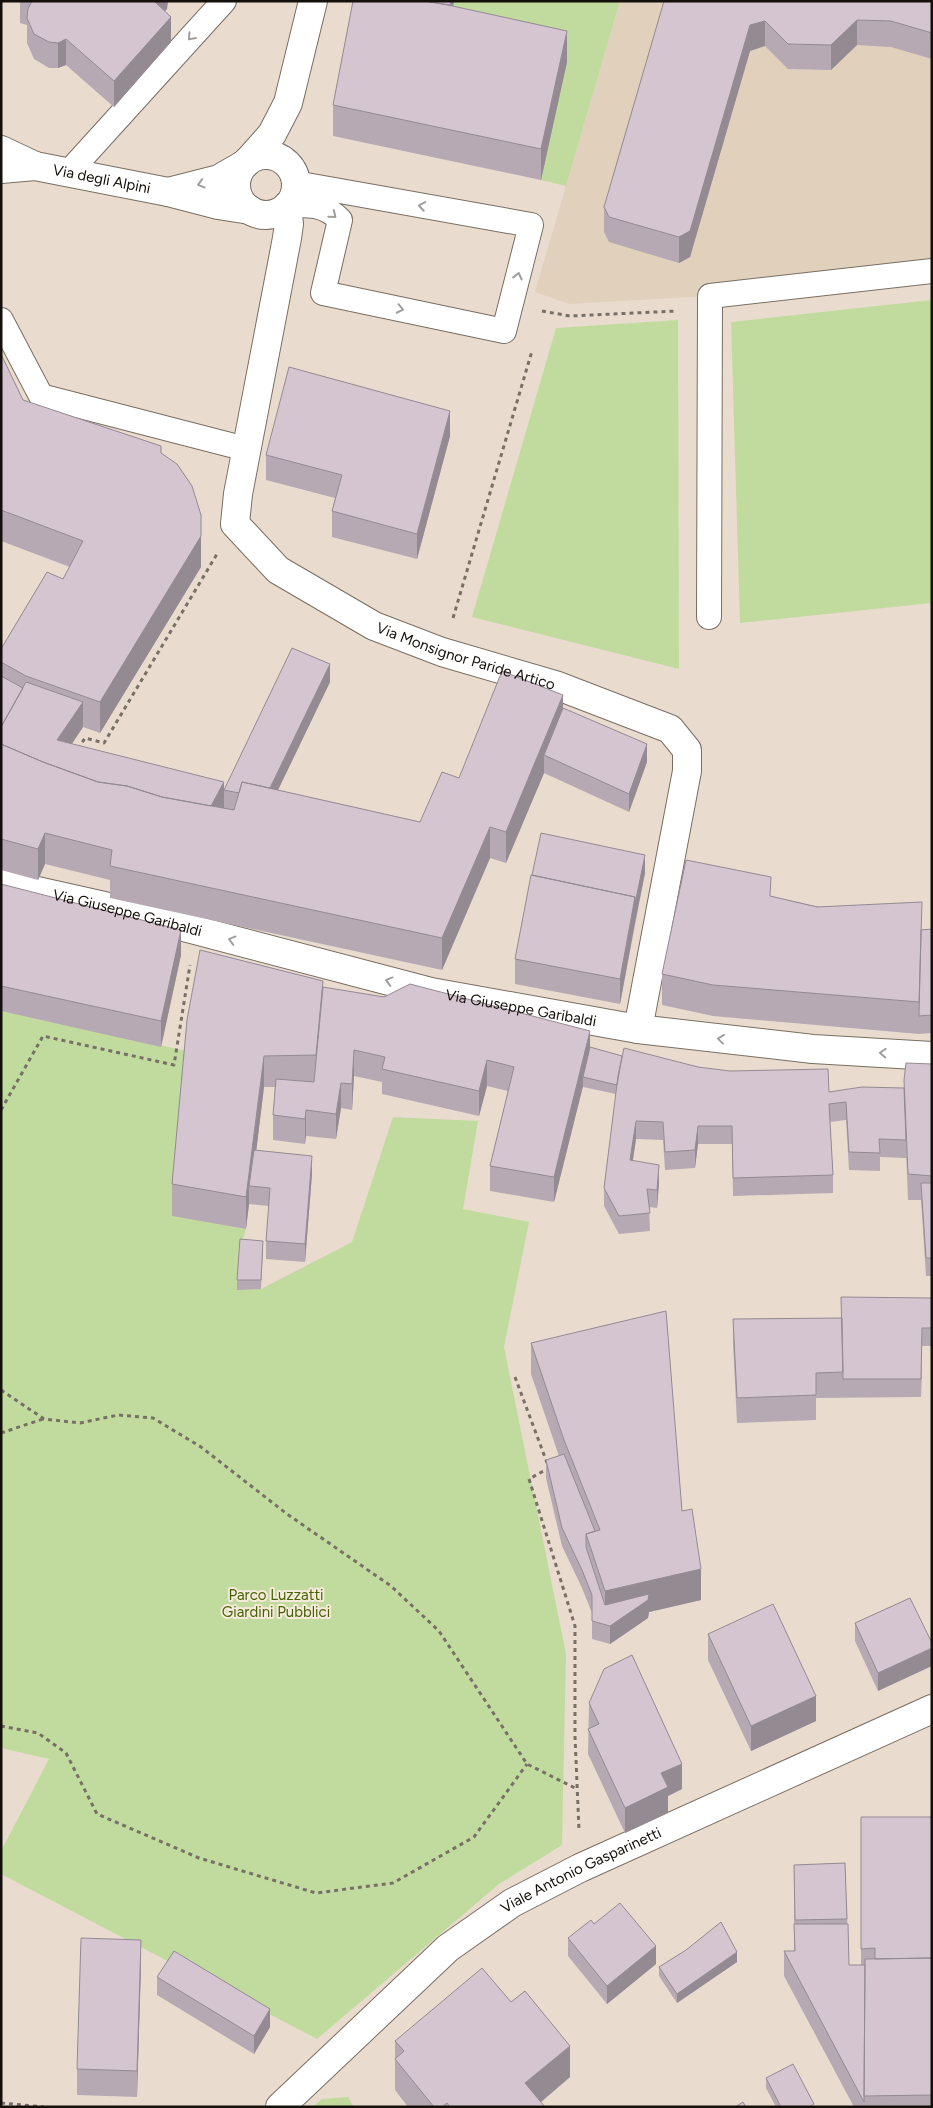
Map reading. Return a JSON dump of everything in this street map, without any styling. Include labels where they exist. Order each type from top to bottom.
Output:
[{"type":"street","name":"Via degli Alpini","points":[[255,212],[238,196],[237,176],[272,134],[288,103],[312,1]]},
{"type":"street","name":"Via degli Alpini","points":[[1,150],[35,166],[269,214],[279,212],[291,186],[288,103]]},
{"type":"street","name":"Via degli Alpini","points":[[168,192],[219,179],[258,156],[267,155],[285,162],[291,186]]},
{"type":"street","name":"Via degli Alpini","points":[[1,169],[35,166]]},
{"type":"street","points":[[235,524],[246,449],[289,224],[291,186]]},
{"type":"street","points":[[255,212],[274,249],[281,272]]},
{"type":"street","name":"Via Monsignor Paride Artico","points":[[235,524],[278,570],[374,626],[442,652],[558,686],[670,729],[687,750],[687,771],[638,1028]]},
{"type":"street","name":"Via Giuseppe Garibaldi","points":[[1,883],[104,906],[431,992],[638,1028],[814,1050],[932,1056]]},
{"type":"street","name":"Viale Antonio Gasparinetti","points":[[280,2107],[448,1948],[512,1903],[580,1868],[932,1709]]},
{"type":"lane","points":[[68,173],[224,1]]},
{"type":"lane","points":[[291,186],[531,226],[504,330],[323,293],[340,220],[330,210],[304,205],[291,186]]},
{"type":"lane","points":[[708,617],[710,296],[932,271]]},
{"type":"lane","points":[[1,320],[40,396],[246,449]]},
{"type":"path","points":[[537,310],[570,316],[710,309]]},
{"type":"path","points":[[442,652],[533,350]]},
{"type":"path","points":[[74,754],[85,738],[104,743],[235,524]]},
{"type":"path","points":[[1,1110],[43,1036],[174,1065],[196,930]]},
{"type":"path","points":[[515,1377],[549,1468],[529,1479],[575,1626],[579,1834]]},
{"type":"path","points":[[1,1390],[44,1419]]},
{"type":"path","points":[[1,1433],[44,1419],[80,1423],[118,1415],[153,1418],[201,1447],[287,1514],[391,1586],[439,1631],[527,1764],[577,1789]]},
{"type":"path","points":[[1,1726],[38,1733],[66,1753],[97,1814],[199,1858],[316,1893],[392,1883],[474,1837],[527,1764]]},
{"type":"path","points":[[1,2104],[44,2107]]},
{"type":"shaded area","points":[[620,1],[932,1],[932,271],[710,296],[569,304],[535,292]]},
{"type":"green space","points":[[454,1],[620,1],[566,186],[541,180],[448,36]]},
{"type":"green space","points":[[932,300],[932,603],[740,623],[731,322]]},
{"type":"green space","points":[[678,320],[679,669],[472,617],[556,328]]},
{"type":"green space","name":"Parco Luzzatti Giardini Pubblici","points":[[1,1011],[187,1051],[172,1215],[246,1229],[240,1248],[238,1289],[261,1289],[352,1242],[393,1117],[478,1121],[463,1209],[529,1222],[504,1347],[566,1654],[562,1845],[499,1884],[317,2039],[1,1874],[1,1851],[49,1759],[1,1748]]},
{"type":"green space","points":[[348,2097],[354,2107],[312,2107],[322,2099]]},
{"type":"building","points":[[32,1],[154,1],[171,17],[114,81],[66,39],[58,43],[49,42],[34,34],[27,18],[28,9]]},
{"type":"building","points":[[353,1],[424,1],[567,31],[541,149],[333,105]]},
{"type":"building","points":[[424,1],[451,1],[450,5]]},
{"type":"building","points":[[664,1],[932,1],[932,33],[891,21],[857,20],[831,45],[788,44],[765,21],[750,25],[690,231],[679,237],[609,217],[604,207]]},
{"type":"building","points":[[1,354],[23,400],[161,446],[161,453],[177,464],[192,486],[201,515],[201,536],[100,702],[26,676],[1,662],[1,649],[47,572],[63,579],[83,541],[1,510]]},
{"type":"building","points":[[289,367],[450,411],[417,534],[332,511],[342,475],[266,455]]},
{"type":"building","points":[[292,648],[330,664],[270,788],[242,782],[239,793],[224,790]]},
{"type":"building","points":[[502,671],[563,695],[506,832],[490,827],[442,938],[110,866],[112,850],[45,833],[38,849],[1,839],[1,744],[98,782],[127,786],[162,797],[234,810],[242,782],[420,822],[442,772],[459,778]]},
{"type":"building","points":[[1,676],[23,688],[1,727]]},
{"type":"building","points":[[26,682],[83,702],[57,740],[224,782],[211,806],[162,797],[127,786],[98,782],[1,744],[1,727]]},
{"type":"building","points":[[563,708],[647,744],[629,794],[544,755]]},
{"type":"building","points":[[541,833],[645,855],[635,904],[635,897],[532,875]]},
{"type":"building","points":[[686,860],[771,877],[770,896],[817,907],[922,902],[919,1002],[713,985],[662,974]]},
{"type":"building","points":[[531,875],[635,897],[620,979],[515,959]]},
{"type":"building","points":[[1,884],[181,930],[161,1021],[1,986]]},
{"type":"building","points":[[932,929],[932,1015],[919,1016],[921,930]]},
{"type":"building","points":[[200,950],[323,981],[316,1055],[264,1056],[246,1197],[172,1184],[187,1020]]},
{"type":"building","points":[[410,984],[590,1031],[554,1177],[490,1166],[514,1067],[487,1060],[479,1091],[382,1069],[385,1057],[354,1050],[352,1084],[341,1083],[336,1114],[306,1110],[305,1119],[273,1115],[276,1079],[314,1082],[323,987],[384,997]]},
{"type":"building","points":[[590,1047],[622,1056],[617,1085],[583,1077]]},
{"type":"building","points":[[624,1048],[698,1067],[730,1071],[828,1069],[829,1092],[862,1087],[904,1088],[906,1140],[879,1139],[880,1153],[849,1152],[846,1102],[829,1104],[833,1175],[733,1178],[732,1126],[698,1126],[695,1150],[665,1152],[663,1122],[636,1121],[630,1160],[659,1165],[657,1190],[647,1189],[650,1213],[619,1216],[604,1188],[618,1076]]},
{"type":"building","points":[[906,1063],[932,1064],[932,1176],[908,1174],[904,1080]]},
{"type":"building","points":[[254,1150],[312,1156],[305,1244],[266,1241],[270,1188],[249,1186]]},
{"type":"building","points":[[921,1183],[932,1183],[932,1258],[926,1258]]},
{"type":"building","points":[[240,1239],[263,1241],[261,1280],[237,1280]]},
{"type":"building","points":[[841,1297],[932,1298],[932,1328],[922,1328],[921,1379],[843,1379]]},
{"type":"building","points":[[666,1311],[682,1511],[692,1509],[701,1569],[605,1591],[586,1534],[600,1530],[564,1440],[531,1343]]},
{"type":"building","points":[[842,1318],[843,1372],[816,1373],[816,1395],[737,1398],[733,1319]]},
{"type":"building","points":[[564,1454],[595,1531],[586,1534],[586,1547],[605,1605],[649,1594],[648,1600],[610,1626],[592,1621],[592,1595],[562,1528],[546,1460]]},
{"type":"building","points":[[910,1598],[932,1643],[932,1648],[878,1673],[855,1623]]},
{"type":"building","points":[[773,1604],[816,1696],[751,1726],[708,1634]]},
{"type":"building","points":[[632,1655],[682,1764],[661,1773],[668,1787],[625,1808],[588,1729],[599,1724],[589,1703],[604,1669]]},
{"type":"building","points":[[861,1817],[932,1817],[932,1958],[875,1959],[875,1948],[861,1949]]},
{"type":"building","points":[[845,1863],[847,1919],[795,1920],[794,1865]]},
{"type":"building","points":[[620,1903],[656,1946],[607,1986],[568,1938],[591,1920],[594,1924]]},
{"type":"building","points":[[721,1922],[737,1952],[677,1994],[659,1967],[686,1950]]},
{"type":"building","points":[[794,1924],[848,1924],[849,1965],[865,1965],[864,2102],[784,1951],[795,1951]]},
{"type":"building","points":[[81,1938],[141,1940],[137,2071],[77,2069]]},
{"type":"building","points":[[174,1951],[270,2009],[254,2036],[157,1977]]},
{"type":"building","points":[[932,1958],[932,2095],[864,2096],[865,1959]]},
{"type":"building","points":[[482,1968],[511,2002],[525,1991],[570,2046],[525,2083],[545,2107],[450,2107],[447,2103],[442,2107],[434,2107],[395,2059],[404,2051],[395,2041]]},
{"type":"building","points":[[793,2064],[814,2104],[809,2107],[781,2107],[766,2078]]},
{"type":"building","points":[[743,2102],[746,2107],[735,2107]]}]
